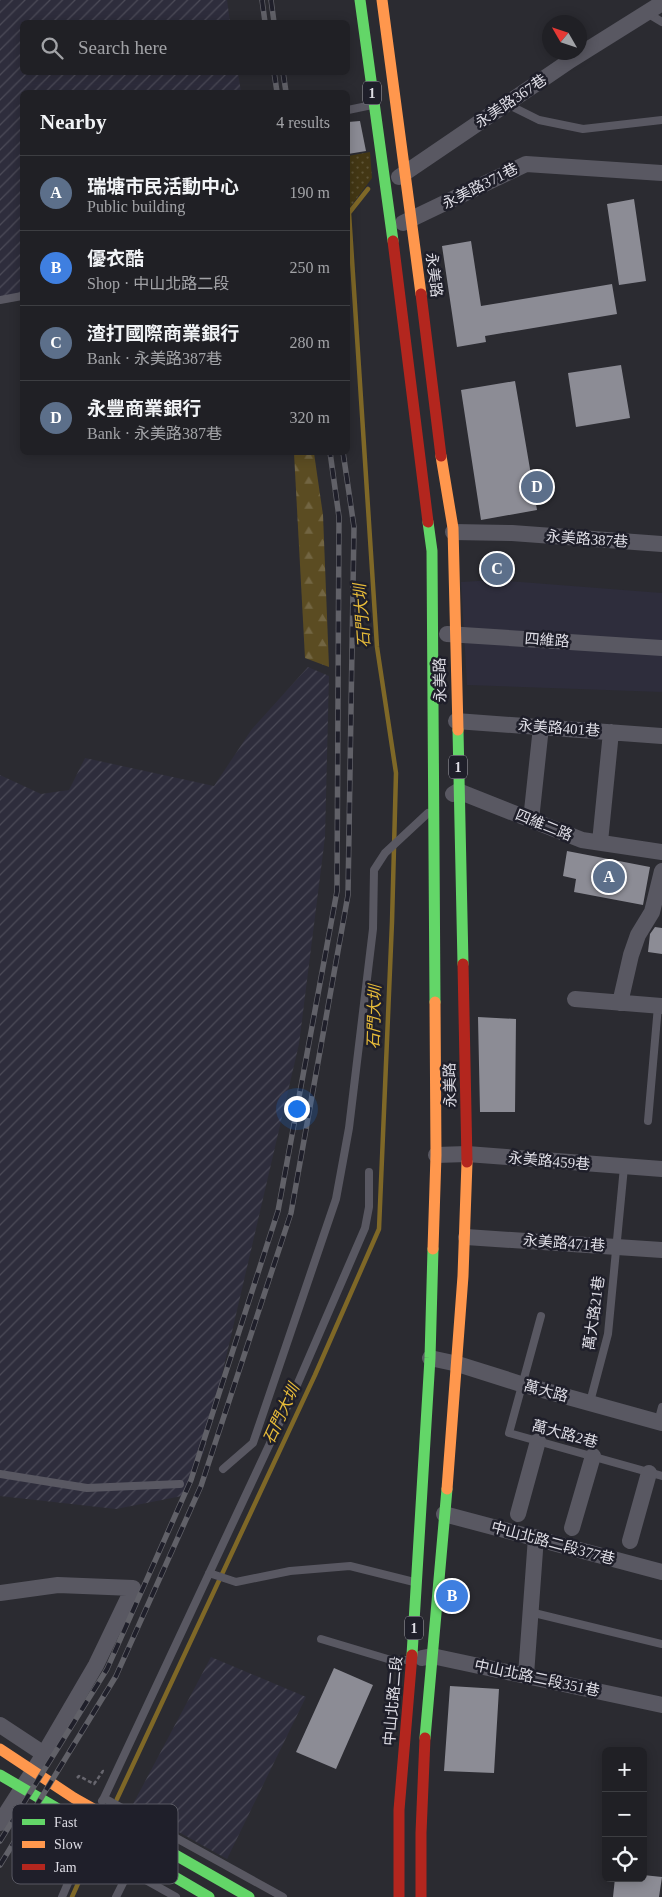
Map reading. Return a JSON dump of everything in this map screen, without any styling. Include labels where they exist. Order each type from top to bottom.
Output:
[{"type":"main road","name":"永美路","points":[[360,0],[386,185],[432,550],[436,1155],[430,1358]]},
{"type":"main road","name":"永美路","points":[[382,0],[412,220],[437,433],[453,532],[467,1154],[466,1237],[458,1364]]},
{"type":"main road","name":"中山北路二段","points":[[399,1897],[399,1810],[418,1583],[430,1358]]},
{"type":"main road","name":"1","points":[[420,1897],[422,1768],[458,1364]]},
{"type":"main road","points":[[0,1749],[85,1804]]},
{"type":"main road","points":[[0,1774],[51,1804]]},
{"type":"main road","points":[[178,1857],[249,1897]]},
{"type":"main road","points":[[178,1879],[209,1897]]},
{"type":"street","name":"永美路367巷","points":[[386,185],[645,12],[662,3]]},
{"type":"street","name":"永美路371巷","points":[[391,226],[412,220],[526,164],[662,173]]},
{"type":"street","name":"永美路387巷","points":[[453,532],[512,533],[662,544]]},
{"type":"street","name":"四維路","points":[[433,636],[454,634],[662,648]]},
{"type":"street","name":"永美路401巷","points":[[456,720],[662,736]]},
{"type":"street","points":[[531,820],[540,727]]},
{"type":"street","points":[[600,842],[611,732]]},
{"type":"street","points":[[433,808],[458,791]]},
{"type":"street","name":"四維二路","points":[[458,791],[582,840],[662,852]]},
{"type":"street","points":[[620,1003],[638,935],[652,912],[662,871]]},
{"type":"street","points":[[574,999],[660,1006]]},
{"type":"street","name":"永美路459巷","points":[[436,1155],[467,1154],[662,1170]]},
{"type":"street","name":"永美路471巷","points":[[466,1237],[662,1250]]},
{"type":"street","name":"萬大路","points":[[430,1358],[458,1364],[521,1384],[590,1402],[661,1417]]},
{"type":"street","points":[[518,1514],[538,1441]]},
{"type":"street","points":[[572,1528],[593,1456]]},
{"type":"street","points":[[630,1541],[656,1474]]},
{"type":"street","name":"中山北路二段377巷","points":[[444,1514],[662,1572]]},
{"type":"street","points":[[526,1675],[536,1537]]},
{"type":"street","points":[[0,1593],[58,1585],[133,1588],[96,1664],[44,1754],[6,1799],[0,1823]]},
{"type":"street","name":"中山北路二段351巷","points":[[412,1660],[432,1656],[662,1704]]},
{"type":"street","points":[[0,1725],[44,1754]]},
{"type":"lane","points":[[645,12],[662,22]]},
{"type":"lane","points":[[350,110],[374,104]]},
{"type":"lane","points":[[507,104],[539,120],[583,129],[662,120]]},
{"type":"lane","points":[[0,300],[20,296]]},
{"type":"lane","points":[[223,1470],[253,1443],[336,1199],[349,1128],[373,929],[374,870],[389,850],[402,840],[433,808]]},
{"type":"lane","points":[[648,1121],[660,1006]]},
{"type":"lane","name":"萬大路21巷","points":[[590,1402],[608,1334],[624,1166]]},
{"type":"lane","points":[[100,1804],[212,1574],[366,1228],[370,1172]]},
{"type":"lane","points":[[521,1384],[541,1316]]},
{"type":"lane","name":"萬大路2巷","points":[[521,1384],[509,1433],[656,1474]]},
{"type":"lane","points":[[0,1474],[87,1488],[180,1484]]},
{"type":"lane","points":[[212,1574],[236,1582],[290,1570],[350,1566],[418,1583]]},
{"type":"lane","points":[[530,1612],[662,1644]]},
{"type":"lane","points":[[321,1639],[391,1660],[412,1660]]},
{"type":"lane","points":[[104,1798],[115,1804]]},
{"type":"lane","points":[[178,1839],[283,1897]]},
{"type":"lane","points":[[62,1897],[68,1884]]},
{"type":"lane","points":[[116,1897],[122,1884]]},
{"type":"lane","points":[[152,1884],[176,1897]]},
{"type":"path","points":[[74,1783],[79,1776],[94,1784],[103,1771],[115,1776]]},
{"type":"shaded area","points":[[0,0],[227,0],[230,20],[20,20],[20,75],[238,75],[241,90],[20,90],[20,296],[0,297]]},
{"type":"shaded area","points":[[370,152],[372,178],[350,207],[350,156]]},
{"type":"shaded area","points":[[494,580],[662,593],[662,692],[467,685],[461,582]]},
{"type":"shaded area","points":[[308,667],[329,676],[325,837],[299,1044],[204,1452],[182,1496],[116,1509],[0,1496],[0,775],[41,794],[69,790],[85,758],[214,786],[252,729]]},
{"type":"shaded area","points":[[211,1657],[306,1697],[227,1859],[178,1832],[178,1804],[133,1804]]},
{"type":"green space","points":[[294,455],[314,455],[323,515],[329,667],[305,658]]},
{"type":"building","points":[[360,121],[366,151],[350,154],[350,122]]},
{"type":"building","points":[[634,199],[646,281],[619,285],[607,204]]},
{"type":"building","points":[[471,241],[481,306],[612,284],[617,314],[485,336],[486,342],[457,347],[442,246]]},
{"type":"building","points":[[621,365],[630,418],[576,427],[568,373]]},
{"type":"building","points":[[515,381],[537,510],[481,520],[461,390]]},
{"type":"building","points":[[567,851],[650,867],[643,905],[574,892],[576,879],[563,876]]},
{"type":"building","points":[[655,927],[662,928],[662,954],[648,952],[650,934]]},
{"type":"building","points":[[478,1017],[516,1019],[515,1112],[480,1112]]},
{"type":"building","points":[[334,1668],[373,1685],[336,1769],[296,1752]]},
{"type":"building","points":[[450,1686],[499,1689],[494,1773],[444,1771]]},
{"type":"building","points":[[647,1875],[662,1877],[659,1897],[613,1897],[615,1882],[647,1882]]},
{"type":"waterway","name":"石門大圳","points":[[350,212],[368,189]]},
{"type":"waterway","name":"石門大圳","points":[[117,1799],[315,1375],[379,1229],[392,922],[396,773],[377,647],[350,228]]},
{"type":"waterway","name":"石門大圳","points":[[72,1897],[78,1884]]},
{"type":"railway","points":[[262,0],[265,20]]},
{"type":"railway","points":[[271,0],[274,20]]},
{"type":"railway","points":[[274,75],[277,90]]},
{"type":"railway","points":[[283,75],[286,90]]},
{"type":"railway","points":[[23,1804],[107,1669],[191,1480],[278,1211],[337,891],[339,517],[330,455]]},
{"type":"railway","points":[[37,1804],[116,1676],[201,1486],[291,1213],[348,895],[354,527],[343,455]]},
{"type":"railway","points":[[0,1841],[12,1822]]},
{"type":"railway","points":[[0,1865],[12,1845]]},
{"type":"traffic: fast","points":[[360,0],[393,241]]},
{"type":"traffic: fast","points":[[428,522],[432,551],[435,1002]]},
{"type":"traffic: fast","points":[[458,730],[463,964]]},
{"type":"traffic: fast","points":[[412,1655],[430,1358],[433,1249]]},
{"type":"traffic: fast","points":[[425,1738],[447,1489]]},
{"type":"traffic: fast","points":[[0,1775],[50,1804]]},
{"type":"traffic: fast","points":[[178,1856],[249,1897]]},
{"type":"traffic: fast","points":[[178,1879],[209,1897]]},
{"type":"traffic: slow","points":[[382,0],[421,294]]},
{"type":"traffic: slow","points":[[441,456],[453,528],[458,730]]},
{"type":"traffic: slow","points":[[433,1249],[436,1155],[435,1002]]},
{"type":"traffic: slow","points":[[447,1489],[463,1276],[467,1162]]},
{"type":"traffic: slow","points":[[0,1749],[85,1804]]},
{"type":"traffic: jam","points":[[393,241],[428,522]]},
{"type":"traffic: jam","points":[[421,294],[441,456]]},
{"type":"traffic: jam","points":[[463,964],[467,1162]]},
{"type":"traffic: jam","points":[[399,1897],[399,1810],[412,1655]]},
{"type":"traffic: jam","points":[[421,1897],[421,1833],[425,1738]]},
{"type":"place","name":"永豐商業銀行","points":[[537,487]]},
{"type":"place","name":"渣打國際商業銀行","points":[[497,569]]},
{"type":"place","name":"瑞塘市民活動中心","points":[[609,877]]},
{"type":"place","name":"優衣酷","points":[[452,1596]]}]
